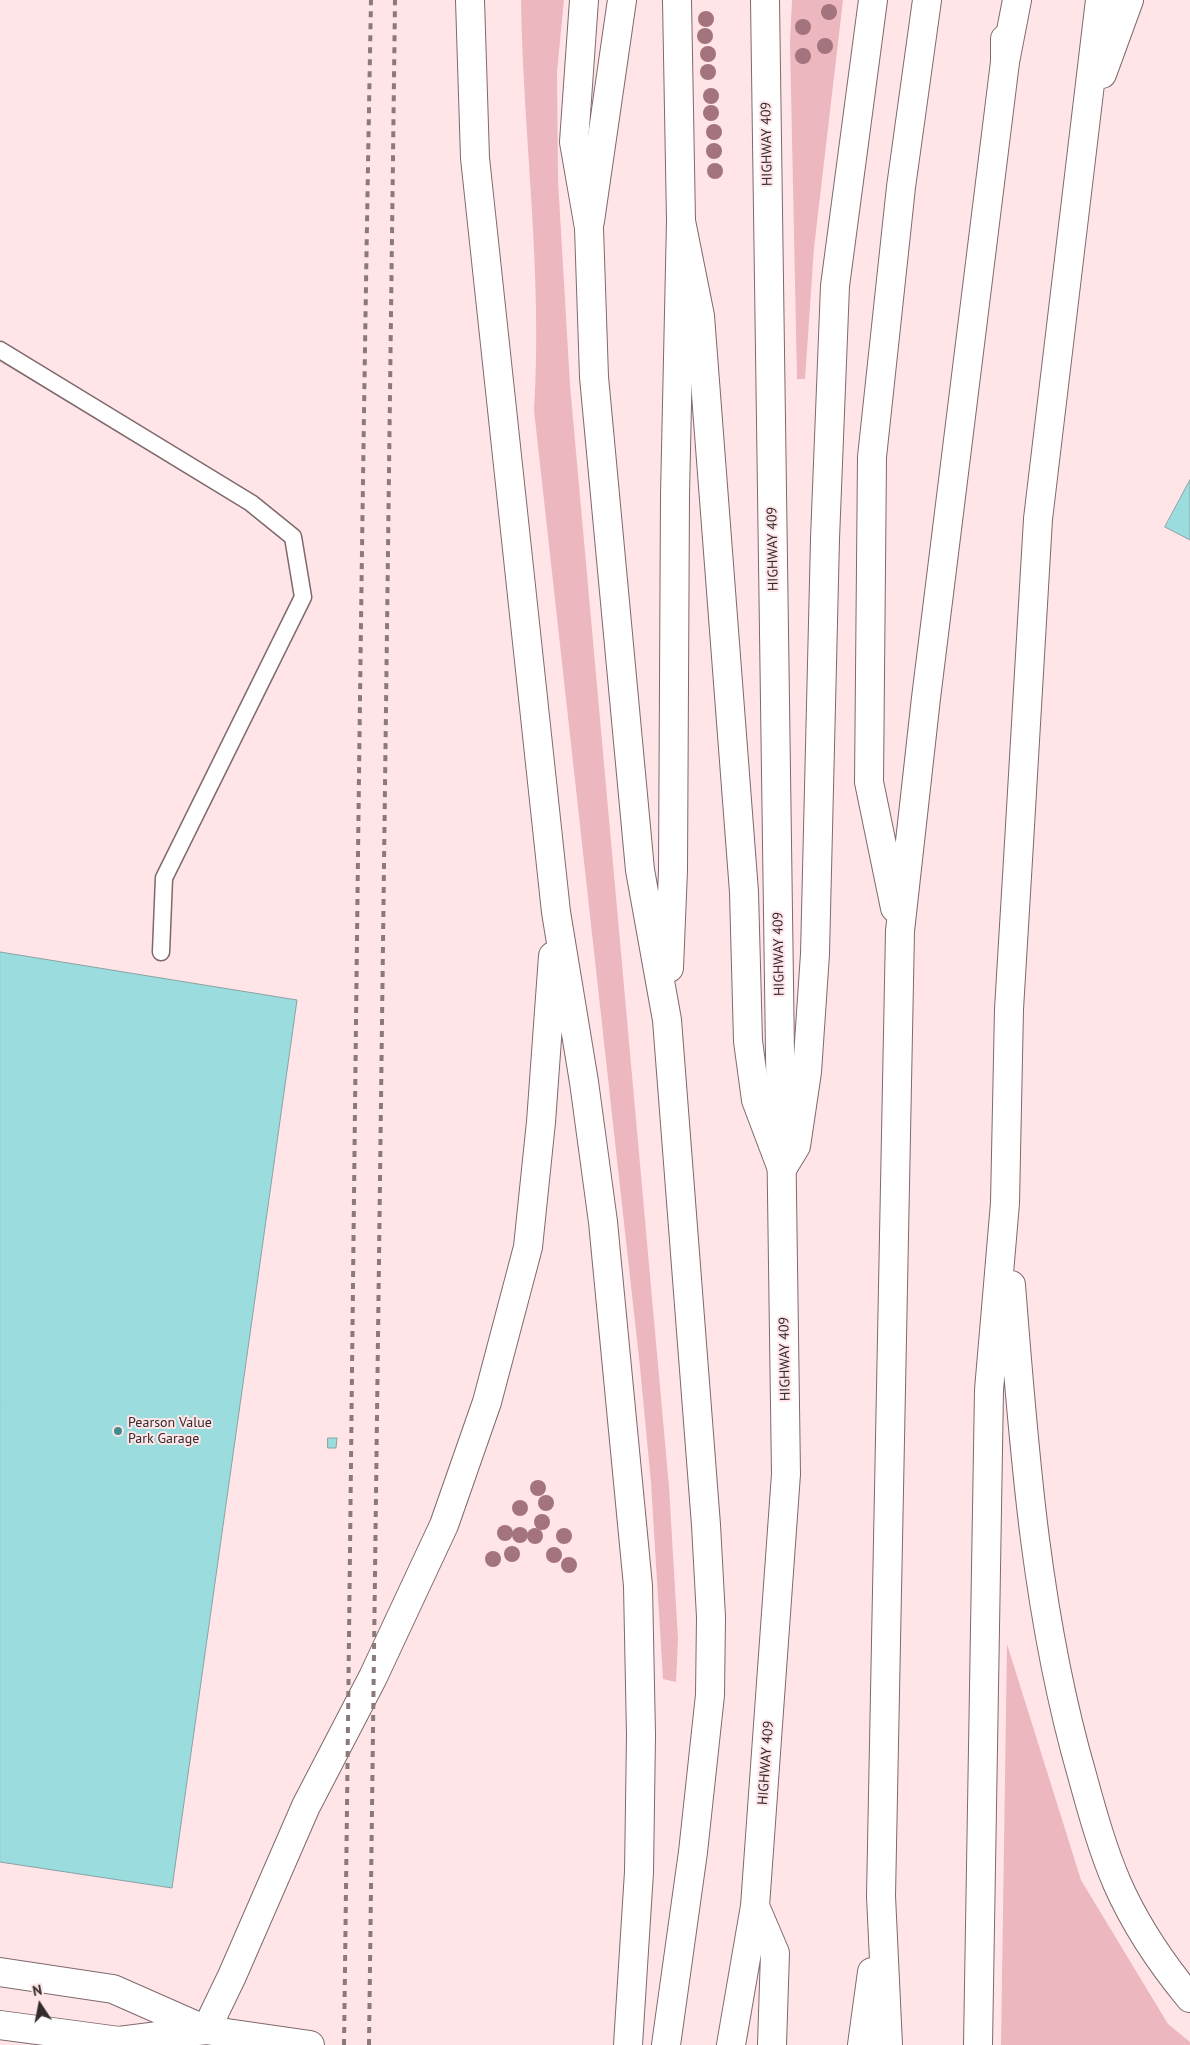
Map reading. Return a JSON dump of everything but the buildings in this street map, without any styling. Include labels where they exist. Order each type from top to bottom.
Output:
[{"type":"main road","points":[[470,0],[475,158],[556,912],[584,1082],[603,1222],[638,1586],[641,1735],[640,1872],[628,2045]]},
{"type":"main road","points":[[584,0],[574,142],[590,228],[594,377],[639,860],[667,1020],[706,1525],[711,1617],[710,1695],[693,1852],[666,2045]]},
{"type":"main road","points":[[590,228],[622,0]]},
{"type":"main road","points":[[667,1020],[674,870],[675,495],[681,222],[678,0]]},
{"type":"main road","name":"HIGHWAY 409","points":[[731,2045],[755,1906],[786,1474],[765,0]]},
{"type":"main road","points":[[782,1169],[796,1146],[807,1072],[816,954],[825,539],[835,286],[873,0]]},
{"type":"main road","points":[[900,931],[869,782],[872,457],[900,188],[927,0]]},
{"type":"main road","points":[[1005,0],[1005,62]]},
{"type":"main road","points":[[888,2045],[881,1896],[900,931],[1005,62],[1017,0]]},
{"type":"main road","points":[[978,2045],[989,1390],[1005,1203],[1009,1009],[1038,519],[1100,0]]},
{"type":"main road","points":[[1088,111],[1129,0]]},
{"type":"main road","points":[[681,222],[700,316],[744,892],[748,1041],[756,1100],[782,1169]]},
{"type":"main road","points":[[198,2040],[232,1976],[306,1806],[373,1677],[444,1526],[487,1402],[528,1247],[541,1122],[556,912]]},
{"type":"main road","points":[[1005,1203],[1030,1502],[1049,1633],[1068,1726],[1100,1838],[1117,1884],[1168,1972],[1190,1998]]},
{"type":"main road","points":[[862,2045],[881,1896]]},
{"type":"main road","points":[[755,1906],[775,1953],[772,2045]]},
{"type":"main road","points":[[0,1972],[113,1989],[198,2040]]},
{"type":"main road","points":[[0,2025],[50,2038],[119,2041],[198,2040],[310,2045]]},
{"type":"lane","points":[[0,350],[251,503],[293,537],[303,597],[164,878],[161,952]]},
{"type":"shaded area","points":[[521,0],[564,0],[557,72],[558,180],[570,385],[669,1487],[678,1639],[676,1682],[663,1679],[651,1483],[640,1367],[534,410],[536,307]]},
{"type":"shaded area","points":[[792,0],[843,0],[814,248],[805,379],[797,379],[790,42]]},
{"type":"shaded area","points":[[1007,1644],[1081,1880],[1168,2024],[1190,2042],[1190,2045],[1001,2045]]},
{"type":"railway","points":[[344,2045],[359,767],[371,0]]},
{"type":"railway","points":[[369,2045],[395,0]]},
{"type":"place","name":"Pearson Value Park Garage","points":[[118,1431]]}]
